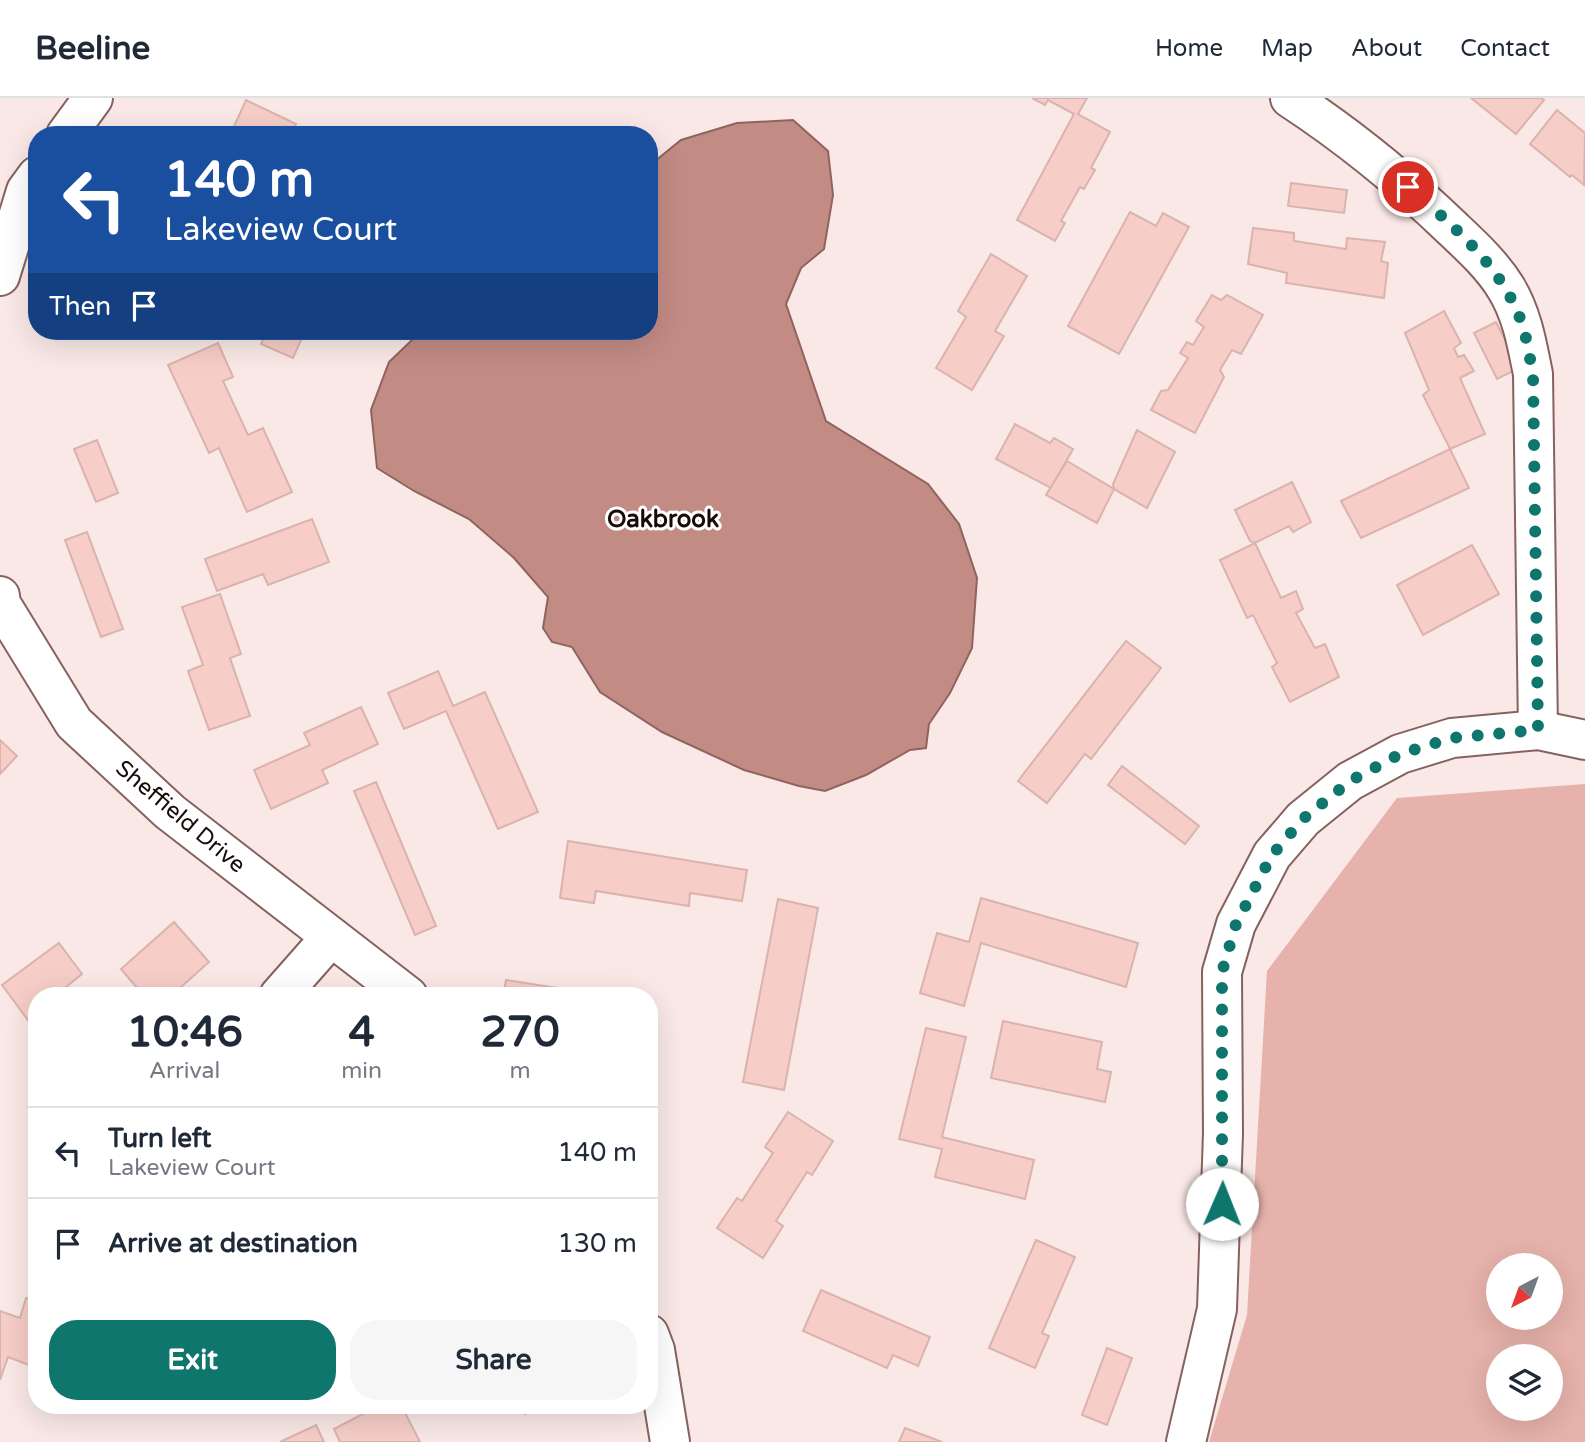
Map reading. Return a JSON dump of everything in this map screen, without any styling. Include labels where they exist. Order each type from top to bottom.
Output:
[{"type":"street","points":[[73,126],[93,98]]},
{"type":"street","points":[[1290,98],[1335,127],[1424,201],[1479,254],[1506,288],[1522,322],[1533,373],[1538,730]]},
{"type":"street","points":[[0,276],[21,181]]},
{"type":"street","name":"Sheffield Drive","points":[[0,601],[74,723],[170,812],[396,987]]},
{"type":"street","points":[[1186,1442],[1217,1309],[1223,1133],[1222,972],[1236,924],[1272,855],[1303,819],[1350,781],[1400,754],[1452,738],[1538,730],[1585,740]]},
{"type":"street","points":[[287,987],[331,937]]},
{"type":"street","points":[[658,1368],[670,1442]]},
{"type":"shaded area","points":[[793,120],[828,151],[833,195],[824,249],[801,268],[786,304],[826,421],[928,484],[959,524],[977,578],[972,648],[950,693],[929,724],[926,748],[910,750],[866,775],[825,791],[744,770],[662,732],[600,692],[572,647],[552,642],[543,628],[548,597],[514,558],[469,519],[414,491],[377,468],[371,410],[389,362],[412,340],[658,340],[658,159],[681,140],[737,123]]},
{"type":"shaded area","points":[[1585,784],[1585,1442],[1209,1442],[1247,1315],[1267,971],[1397,798]]},
{"type":"building","points":[[1032,98],[1087,98],[1078,114],[1110,132],[1091,168],[1095,170],[1084,189],[1080,187],[1061,221],[1065,223],[1055,241],[1017,220],[1074,114],[1048,100],[1045,105]]},
{"type":"building","points":[[1471,98],[1541,98],[1544,100],[1516,134]]},
{"type":"building","points":[[246,100],[296,124],[295,126],[234,126]]},
{"type":"building","points":[[1557,110],[1585,133],[1584,185],[1530,144]]},
{"type":"building","points":[[1291,183],[1347,190],[1344,213],[1288,206]]},
{"type":"building","points":[[1130,212],[1156,226],[1163,213],[1189,227],[1119,354],[1068,326]]},
{"type":"building","points":[[1253,228],[1294,233],[1294,241],[1346,249],[1347,238],[1385,242],[1381,261],[1388,263],[1384,298],[1286,283],[1287,273],[1248,264]]},
{"type":"building","points":[[991,254],[1027,276],[995,331],[1004,336],[972,390],[936,368],[966,317],[958,311]]},
{"type":"building","points":[[1212,295],[1221,300],[1227,295],[1263,315],[1241,354],[1232,350],[1220,370],[1224,377],[1195,433],[1151,410],[1161,391],[1168,390],[1188,358],[1180,353],[1187,342],[1193,345],[1204,327],[1196,321]]},
{"type":"building","points":[[1444,311],[1461,343],[1454,348],[1458,357],[1464,355],[1474,371],[1460,378],[1485,434],[1450,449],[1423,395],[1429,390],[1405,333]]},
{"type":"building","points":[[1496,322],[1519,368],[1497,379],[1474,333]]},
{"type":"building","points":[[263,340],[301,340],[293,358],[261,344]]},
{"type":"building","points":[[218,343],[233,377],[223,381],[248,435],[263,428],[292,492],[247,512],[219,448],[209,453],[168,365]]},
{"type":"building","points":[[1015,424],[1050,443],[1054,438],[1073,449],[1051,488],[996,459]]},
{"type":"building","points":[[1137,430],[1175,452],[1147,508],[1114,489],[1113,484]]},
{"type":"building","points":[[97,440],[118,493],[96,502],[74,449]]},
{"type":"building","points":[[1450,449],[1469,488],[1361,538],[1341,501]]},
{"type":"building","points":[[1067,461],[1114,489],[1097,523],[1046,495]]},
{"type":"building","points":[[1292,482],[1311,522],[1293,532],[1289,526],[1255,543],[1250,541],[1235,510]]},
{"type":"building","points":[[312,519],[329,562],[268,585],[263,574],[217,591],[205,559]]},
{"type":"building","points":[[87,532],[123,629],[101,637],[65,540]]},
{"type":"building","points":[[1255,543],[1281,598],[1296,591],[1303,609],[1296,613],[1315,648],[1325,644],[1339,677],[1290,702],[1272,667],[1277,663],[1253,615],[1247,618],[1220,560]]},
{"type":"building","points":[[1472,545],[1499,594],[1423,635],[1397,585]]},
{"type":"building","points":[[220,594],[241,654],[230,658],[250,716],[209,730],[188,671],[203,665],[182,607]]},
{"type":"building","points":[[1126,641],[1161,668],[1091,759],[1085,754],[1047,803],[1018,781]]},
{"type":"building","points":[[438,671],[453,706],[485,692],[538,812],[498,829],[446,711],[404,729],[388,693]]},
{"type":"building","points":[[361,707],[378,744],[322,770],[328,783],[271,809],[254,770],[310,745],[304,733]]},
{"type":"building","points":[[0,740],[17,756],[0,774]]},
{"type":"building","points":[[1122,766],[1199,826],[1185,844],[1108,785]]},
{"type":"building","points":[[376,782],[436,926],[415,935],[354,791]]},
{"type":"building","points":[[568,841],[747,870],[742,901],[690,893],[689,906],[596,891],[594,903],[560,898]]},
{"type":"building","points":[[981,898],[1138,943],[1126,987],[981,943],[964,1006],[920,993],[937,933],[969,942]]},
{"type":"building","points":[[778,899],[818,908],[784,1090],[743,1082]]},
{"type":"building","points":[[174,922],[209,962],[181,987],[136,987],[121,969]]},
{"type":"building","points":[[59,943],[82,974],[66,987],[28,987],[28,1020],[2,985]]},
{"type":"building","points":[[506,980],[550,987],[505,987]]},
{"type":"building","points":[[1003,1021],[1102,1042],[1097,1069],[1111,1072],[1105,1102],[991,1078]]},
{"type":"building","points":[[926,1028],[966,1037],[942,1137],[1034,1160],[1025,1199],[935,1177],[942,1149],[899,1139]]},
{"type":"building","points":[[788,1112],[833,1141],[812,1175],[807,1172],[776,1221],[783,1226],[763,1258],[717,1228],[737,1198],[742,1201],[773,1153],[765,1147]]},
{"type":"building","points":[[1036,1240],[1075,1257],[1042,1333],[1049,1336],[1035,1368],[989,1348]]},
{"type":"building","points":[[821,1290],[930,1337],[918,1366],[893,1355],[887,1368],[803,1331]]},
{"type":"building","points":[[26,1298],[28,1365],[8,1357],[0,1380],[0,1311],[20,1318]]},
{"type":"building","points":[[1107,1348],[1132,1358],[1107,1425],[1082,1415]]},
{"type":"building","points":[[363,1414],[406,1414],[420,1442],[340,1442],[334,1429]]},
{"type":"building","points":[[316,1425],[324,1442],[280,1442]]},
{"type":"building","points":[[905,1428],[942,1442],[899,1442]]},
{"type":"district","name":"Oakbrook","points":[[663,519]]},
{"type":"route","points":[[1222,1204],[1222,972],[1236,924],[1272,855],[1303,819],[1350,781],[1400,754],[1452,738],[1538,730],[1533,373],[1522,322],[1506,288],[1479,254],[1408,187]]}]
